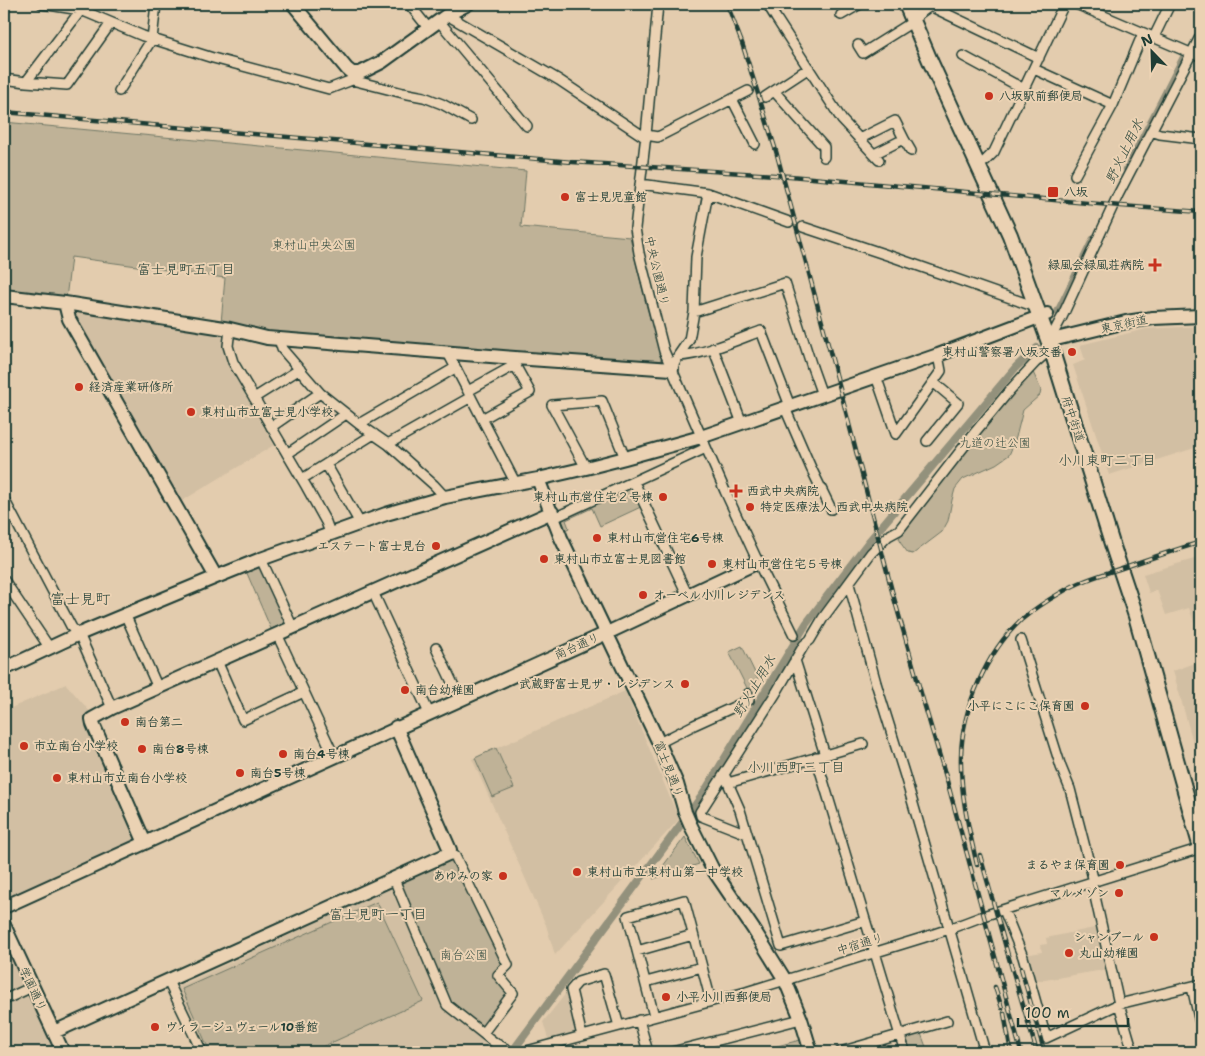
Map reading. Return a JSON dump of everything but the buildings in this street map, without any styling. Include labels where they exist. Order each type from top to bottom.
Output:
[{"type":"main road","name":"府中街道","points":[[906,4],[922,10],[931,63],[981,162],[1053,339],[1144,613],[1201,818]]},
{"type":"main road","name":"府中街道","points":[[1053,339],[1113,547],[1136,616],[1201,848]]},
{"type":"street","points":[[42,4],[80,10],[152,39],[213,58],[329,89],[382,62],[438,21],[468,4]]},
{"type":"street","points":[[119,91],[152,39],[156,4]]},
{"type":"street","points":[[293,4],[352,73],[353,77],[402,93],[424,97],[442,104],[471,120]]},
{"type":"street","points":[[409,4],[438,21],[559,80],[646,140],[658,137],[748,91]]},
{"type":"street","name":"中央公園通り","points":[[658,4],[646,140],[635,228],[639,253],[664,351],[700,431],[703,443],[794,635]]},
{"type":"street","points":[[771,4],[768,5],[842,120],[876,157],[904,139]]},
{"type":"street","points":[[841,15],[860,4]]},
{"type":"street","points":[[981,162],[994,152],[1064,4]]},
{"type":"street","points":[[1076,4],[1201,56]]},
{"type":"street","points":[[1154,37],[1170,4]]},
{"type":"street","points":[[26,82],[80,10]]},
{"type":"street","points":[[858,46],[863,53],[922,10],[1039,58]]},
{"type":"street","points":[[438,21],[528,126]]},
{"type":"street","points":[[4,79],[68,85],[111,23]]},
{"type":"street","points":[[1075,175],[1113,105],[1143,33]]},
{"type":"street","points":[[688,820],[696,820],[701,816],[700,812],[726,778],[804,644],[810,640],[823,618],[871,553],[888,536],[899,530],[976,431],[1010,390],[1044,355],[1118,195],[1201,35]]},
{"type":"street","points":[[963,56],[1024,88]]},
{"type":"street","points":[[766,97],[808,68]]},
{"type":"street","points":[[1034,69],[1113,105]]},
{"type":"street","points":[[774,91],[824,147],[824,157]]},
{"type":"street","points":[[732,99],[755,144]]},
{"type":"street","points":[[860,138],[895,120],[911,151]]},
{"type":"street","points":[[1151,131],[1160,134],[1201,139]]},
{"type":"street","points":[[640,184],[708,193],[789,222]]},
{"type":"street","points":[[4,296],[65,303],[230,329],[267,338],[448,353],[515,361],[672,369],[689,340],[694,312],[696,257],[708,193]]},
{"type":"street","points":[[803,227],[896,258],[1042,312]]},
{"type":"street","points":[[694,312],[785,282],[822,395]]},
{"type":"street","points":[[65,303],[70,319],[216,577]]},
{"type":"street","points":[[145,843],[92,719],[112,708],[373,592],[634,482],[742,422],[938,355],[1042,312]]},
{"type":"street","name":"東京街道","points":[[1053,339],[1126,322],[1153,318],[1201,316]]},
{"type":"street","points":[[230,329],[228,346],[233,362],[302,479],[326,522],[330,533]]},
{"type":"street","points":[[678,356],[687,356],[761,332],[811,468],[831,509]]},
{"type":"street","points":[[279,339],[282,349],[320,393],[388,444],[445,497]]},
{"type":"street","points":[[713,348],[742,422]]},
{"type":"street","points":[[448,353],[516,484]]},
{"type":"street","points":[[876,376],[896,434],[941,371],[938,355]]},
{"type":"street","points":[[388,444],[469,394],[515,361]]},
{"type":"street","points":[[482,419],[530,392],[515,361]]},
{"type":"street","points":[[359,424],[455,368]]},
{"type":"street","points":[[254,398],[300,369]]},
{"type":"street","points":[[927,441],[958,403],[933,382]]},
{"type":"street","points":[[270,427],[320,393]]},
{"type":"street","points":[[586,468],[552,405],[602,401],[625,458]]},
{"type":"street","points":[[287,454],[346,414]]},
{"type":"street","points":[[302,479],[374,434]]},
{"type":"street","points":[[4,669],[125,614],[216,577],[330,533],[413,505],[516,484],[625,458],[703,443]]},
{"type":"street","points":[[326,464],[360,523]]},
{"type":"street","name":"富士見通り","points":[[538,479],[563,541],[659,743],[677,784],[688,820],[712,868],[785,980],[801,1018],[812,1052]]},
{"type":"street","points":[[634,482],[687,594]]},
{"type":"street","points":[[4,500],[72,628],[79,634],[112,708]]},
{"type":"street","points":[[261,559],[293,628]]},
{"type":"street","name":"南台通り","points":[[4,907],[758,562]]},
{"type":"street","points":[[4,580],[50,647]]},
{"type":"street","points":[[849,584],[985,1052]]},
{"type":"street","points":[[373,592],[429,713]]},
{"type":"street","points":[[125,614],[158,688]]},
{"type":"street","points":[[278,634],[334,756]]},
{"type":"street","points":[[1021,640],[1070,789],[1093,882],[1119,1004],[1134,1052]]},
{"type":"street","points":[[436,648],[460,699]]},
{"type":"street","points":[[795,660],[865,921],[905,1052]]},
{"type":"street","points":[[217,661],[243,720],[304,692]]},
{"type":"street","points":[[659,743],[749,700],[748,694]]},
{"type":"street","points":[[396,727],[450,850],[448,854]]},
{"type":"street","points":[[726,778],[821,756],[863,744]]},
{"type":"street","points":[[726,778],[740,810],[781,946],[865,921]]},
{"type":"street","points":[[701,816],[747,834]]},
{"type":"street","name":"中宿通り","points":[[523,1052],[785,980],[949,930],[984,916],[1201,848]]},
{"type":"street","points":[[54,1032],[448,854],[455,856],[508,965],[498,975],[514,993],[483,1033]]},
{"type":"street","points":[[394,879],[447,1005],[495,1043],[509,1051]]},
{"type":"street","points":[[654,1016],[628,916],[684,900],[711,1001]]},
{"type":"street","points":[[1004,910],[1023,957],[1046,1038],[1119,1004],[1201,984]]},
{"type":"street","name":"学園通り","points":[[4,925],[63,1052]]},
{"type":"street","points":[[637,951],[693,935]]},
{"type":"street","points":[[646,982],[702,967]]},
{"type":"street","points":[[582,1036],[571,990],[578,982],[604,974],[619,1026]]},
{"type":"street","points":[[168,981],[202,1052]]},
{"type":"street","points":[[4,1000],[32,987]]},
{"type":"street","points":[[1192,987],[1201,1027]]},
{"type":"street","points":[[672,1052],[801,1018]]},
{"type":"street","points":[[639,1020],[648,1052]]},
{"type":"street","points":[[840,1052],[947,1021]]},
{"type":"shaded area","name":"東村山市立富士見小学校","points":[[85,309],[220,332],[224,337],[226,350],[236,379],[274,445],[177,504],[73,317]]},
{"type":"shaded area","points":[[1201,326],[1201,446],[1109,475],[1073,365],[1085,360],[1080,345],[1146,329]]},
{"type":"shaded area","points":[[1201,557],[1201,642],[1189,608],[1166,615],[1157,590],[1149,593],[1143,574]]},
{"type":"shaded area","points":[[1201,661],[1201,771],[1173,671]]},
{"type":"shaded area","name":"東村山市立南台小学校","points":[[66,684],[92,714],[84,719],[136,838],[135,842],[4,904],[4,711]]},
{"type":"shaded area","name":"東村山市立東村山第一中学校","points":[[625,691],[679,819],[555,955],[546,925],[472,759]]},
{"type":"shaded area","points":[[391,888],[444,1010],[487,1043],[479,1052],[203,1052],[175,988]]},
{"type":"shaded area","name":"丸山幼稚園","points":[[1099,927],[1109,969],[1033,982],[1025,955],[1042,952],[1040,945],[1047,944],[1046,938]]},
{"type":"shaded area","points":[[4,941],[24,984],[4,994]]},
{"type":"shaded area","points":[[27,992],[55,1052],[4,1052],[4,1002]]},
{"type":"shaded area","points":[[567,992],[578,1034],[549,1042],[543,1022]]},
{"type":"green space","name":"東村山中央公園","points":[[4,122],[526,171],[521,227],[630,237],[647,308],[662,358],[656,365],[262,335],[221,323],[225,278],[71,257],[66,299],[4,292]]},
{"type":"green space","name":"九道の辻公園","points":[[1032,370],[1041,390],[1040,395],[1023,410],[1015,441],[1009,455],[996,464],[963,479],[955,489],[948,521],[942,532],[913,554],[908,553],[899,538],[953,465]]},
{"type":"green space","points":[[634,482],[645,505],[600,526],[592,508],[566,520],[569,528],[559,533],[554,518]]},
{"type":"green space","points":[[260,565],[285,623],[271,629],[246,571]]},
{"type":"green space","points":[[742,646],[758,679],[748,690],[729,652]]},
{"type":"green space","points":[[496,748],[514,788],[492,797],[475,758]]},
{"type":"green space","points":[[685,837],[699,864],[653,879]]},
{"type":"green space","name":"南台公園","points":[[449,859],[453,860],[504,964],[494,974],[510,993],[484,1028],[449,1000],[399,883]]},
{"type":"green space","points":[[377,902],[423,1001],[311,1052],[210,1052],[182,989]]},
{"type":"green space","points":[[920,1031],[928,1052],[911,1052],[906,1036]]},
{"type":"green space","points":[[800,1040],[804,1052],[762,1052],[762,1050]]},
{"type":"waterway","name":"野火止用水","points":[[1127,169],[1185,55]]},
{"type":"waterway","name":"野火止用水","points":[[1058,312],[1093,240]]},
{"type":"waterway","name":"野火止用水","points":[[512,1052],[702,796],[806,624],[870,540],[1016,367],[1037,348]]},
{"type":"railway","points":[[727,4],[742,43],[776,151],[892,591],[946,777],[1021,1052]]},
{"type":"railway","points":[[4,112],[572,162],[790,176],[1201,212]]},
{"type":"railway","points":[[977,865],[964,798],[961,770],[962,738],[971,701],[978,683],[987,665],[1008,633],[1021,620],[1041,605],[1083,581],[1201,542]]},
{"type":"railway","points":[[980,855],[1037,1052]]},
{"type":"railway","points":[[1021,968],[1043,1047]]},
{"type":"railway","points":[[995,987],[1002,1008]]},
{"type":"railway","points":[[1004,1013],[1011,1052]]},
{"type":"place","name":"八坂駅前郵便局","points":[[989,96]]},
{"type":"place","name":"八坂","points":[[1053,192]]},
{"type":"place","name":"富士見児童館","points":[[565,197]]},
{"type":"place","name":"緑風会緑風荘病院","points":[[1155,265]]},
{"type":"place","name":"東村山警察署八坂交番","points":[[1072,352]]},
{"type":"place","name":"経済産業研修所","points":[[79,387]]},
{"type":"place","name":"東村山市立富士見小学校","points":[[191,412]]},
{"type":"place","name":"西武中央病院","points":[[736,491]]},
{"type":"place","name":"東村山市営住宅２号棟","points":[[663,497]]},
{"type":"place","name":"特定医療法人 西武中央病院","points":[[750,507]]},
{"type":"place","name":"東村山市営住宅6号棟","points":[[597,538]]},
{"type":"place","name":"エステート富士見台","points":[[436,546]]},
{"type":"place","name":"東村山市立富士見図書館","points":[[544,559]]},
{"type":"place","name":"東村山市営住宅５号棟","points":[[712,564]]},
{"type":"place","name":"オーベル小川レジデンス","points":[[643,595]]},
{"type":"place","name":"武蔵野富士見ザ・レジデンス","points":[[685,684]]},
{"type":"place","name":"南台幼稚園","points":[[405,690]]},
{"type":"place","name":"小平にこにこ保育園","points":[[1085,706]]},
{"type":"place","name":"南台第二","points":[[125,722]]},
{"type":"place","name":"市立南台小学校","points":[[24,746]]},
{"type":"place","name":"南台8号棟","points":[[142,749]]},
{"type":"place","name":"南台4号棟","points":[[283,754]]},
{"type":"place","name":"南台5号棟","points":[[240,773]]},
{"type":"place","name":"東村山市立南台小学校","points":[[57,778]]},
{"type":"place","name":"まるやま保育園","points":[[1120,865]]},
{"type":"place","name":"東村山市立東村山第一中学校","points":[[577,872]]},
{"type":"place","name":"あゆみの家","points":[[503,876]]},
{"type":"place","name":"マルメゾン","points":[[1119,893]]},
{"type":"place","name":"シャンブール","points":[[1154,937]]},
{"type":"place","name":"丸山幼稚園","points":[[1069,953]]},
{"type":"place","name":"小平小川西郵便局","points":[[666,997]]},
{"type":"place","name":"ヴィラージュヴェール10番館","points":[[155,1027]]},
{"type":"district","name":"富士見町五丁目","points":[[186,269]]},
{"type":"district","name":"小川東町二丁目","points":[[1107,460]]},
{"type":"district","name":"富士見町","points":[[80,599]]},
{"type":"district","name":"小川西町三丁目","points":[[796,767]]},
{"type":"district","name":"富士見町一丁目","points":[[378,914]]}]
